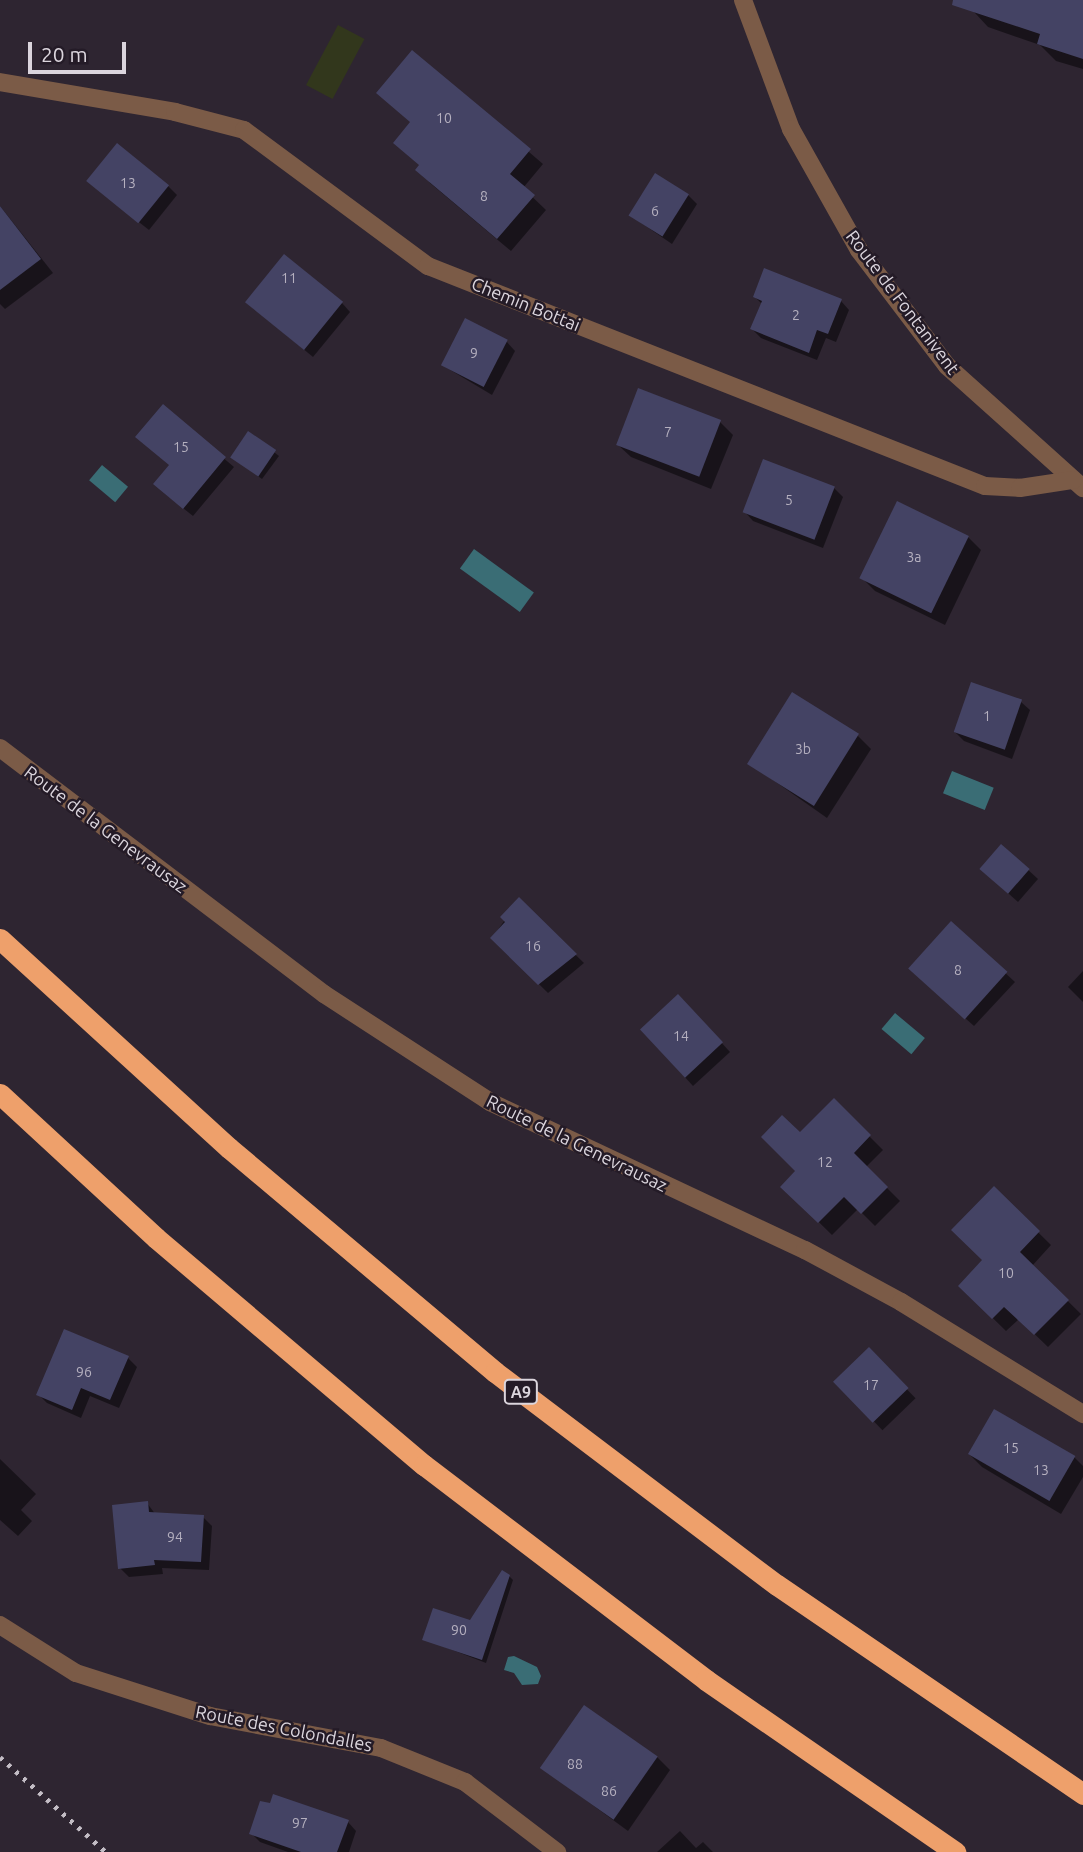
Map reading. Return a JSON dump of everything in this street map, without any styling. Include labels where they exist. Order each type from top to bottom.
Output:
[{"type":"highway","name":"A9","points":[[0,939],[229,1148],[495,1372],[777,1585],[1083,1794]]},
{"type":"highway","points":[[0,1094],[176,1255],[424,1465],[706,1680],[955,1852]]},
{"type":"street","name":"Route de Fontanivent","points":[[743,0],[791,129],[859,250],[947,366],[1078,484]]},
{"type":"street","name":"Chemin Bottai","points":[[0,82],[175,112],[244,130],[428,266],[985,486],[1020,488],[1078,484]]},
{"type":"street","name":"Route de la Genevrausaz","points":[[0,748],[324,994],[490,1102],[805,1250],[901,1302],[1083,1414]]},
{"type":"street","name":"Route des Colondalles","points":[[0,1625],[76,1673],[186,1709],[381,1748],[465,1782],[556,1852]]},
{"type":"green space","points":[[338,25],[364,39],[333,99],[306,85]]},
{"type":"water","points":[[102,465],[128,487],[115,502],[89,480]]},
{"type":"water","points":[[474,549],[534,592],[520,612],[460,568]]},
{"type":"water","points":[[952,771],[994,788],[985,810],[943,793]]},
{"type":"water","points":[[895,1013],[925,1038],[911,1054],[882,1029]]},
{"type":"water","points":[[514,1656],[537,1667],[541,1676],[538,1684],[522,1685],[514,1673],[504,1670],[508,1657]]},
{"type":"building","points":[[953,0],[1083,0],[1083,59],[1037,44],[1040,34],[952,5]]},
{"type":"building","points":[[412,50],[531,149],[510,174],[535,195],[497,239],[415,170],[419,165],[393,143],[410,122],[376,93]]},
{"type":"building","points":[[117,143],[169,185],[138,223],[86,181]]},
{"type":"building","points":[[655,173],[689,194],[662,237],[629,215]]},
{"type":"building","points":[[0,206],[41,259],[0,290]]},
{"type":"building","points":[[284,254],[343,302],[304,350],[245,302]]},
{"type":"building","points":[[764,268],[842,299],[828,334],[817,330],[809,353],[750,329],[762,301],[753,297]]},
{"type":"building","points":[[465,318],[508,340],[484,387],[441,365]]},
{"type":"building","points":[[638,388],[721,420],[699,477],[616,445]]},
{"type":"building","points":[[163,404],[226,457],[183,509],[153,484],[169,465],[135,437]]},
{"type":"building","points":[[248,431],[276,450],[258,477],[230,458]]},
{"type":"building","points":[[763,459],[835,487],[814,540],[743,512]]},
{"type":"building","points":[[897,501],[969,536],[931,613],[859,578]]},
{"type":"building","points":[[971,682],[1022,700],[1005,750],[954,732]]},
{"type":"building","points":[[792,692],[859,734],[814,806],[747,764]]},
{"type":"building","points":[[1001,844],[1030,869],[1008,894],[979,869]]},
{"type":"building","points":[[519,897],[577,954],[538,985],[490,938],[505,922],[500,917]]},
{"type":"building","points":[[951,921],[1007,972],[965,1019],[908,969]]},
{"type":"building","points":[[678,994],[723,1042],[685,1078],[640,1029]]},
{"type":"building","points":[[834,1098],[871,1135],[854,1153],[888,1187],[861,1214],[844,1197],[818,1223],[780,1187],[795,1171],[761,1137],[782,1115],[800,1132]]},
{"type":"building","points":[[994,1186],[1040,1231],[1020,1252],[1069,1300],[1034,1335],[1004,1307],[992,1319],[958,1286],[982,1260],[951,1230]]},
{"type":"building","points":[[64,1329],[129,1356],[110,1400],[81,1388],[72,1410],[36,1395]]},
{"type":"building","points":[[869,1347],[909,1388],[873,1423],[833,1382]]},
{"type":"building","points":[[994,1409],[1075,1456],[1049,1501],[968,1454]]},
{"type":"building","points":[[148,1501],[149,1512],[204,1515],[201,1562],[154,1560],[155,1565],[118,1569],[112,1505]]},
{"type":"building","points":[[502,1570],[510,1575],[482,1660],[422,1640],[433,1608],[470,1620]]},
{"type":"building","points":[[584,1705],[658,1757],[614,1820],[540,1768]]},
{"type":"building","points":[[273,1794],[349,1820],[337,1852],[301,1852],[249,1834],[260,1801],[270,1803]]},
{"type":"railway","points":[[0,1757],[106,1852]]}]
